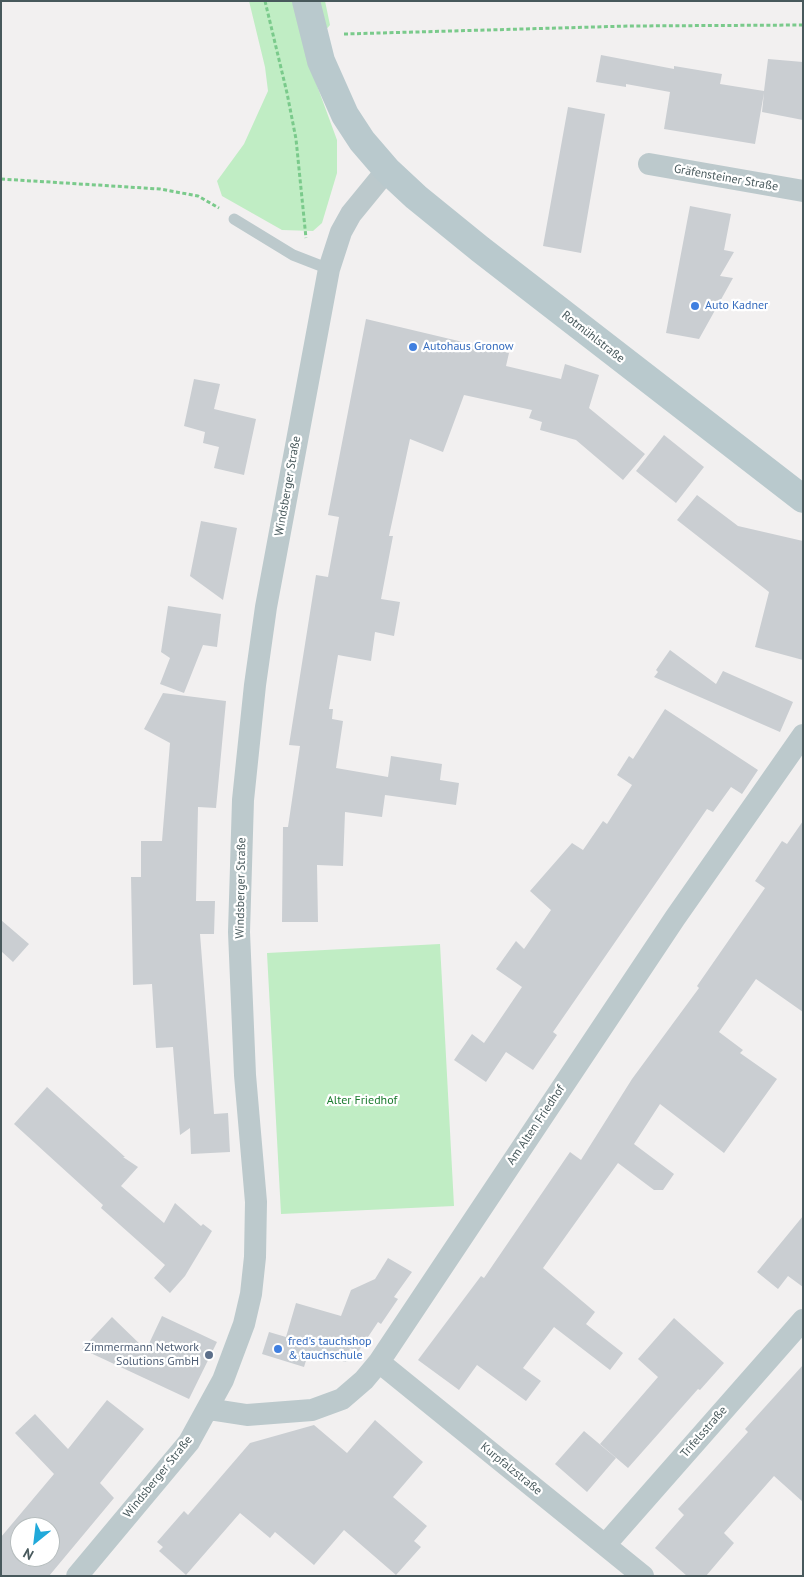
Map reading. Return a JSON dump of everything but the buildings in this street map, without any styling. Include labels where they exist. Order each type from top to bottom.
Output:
[{"type":"street","name":"Rotmühlstraße","points":[[306,1],[321,60],[344,115],[362,141],[387,170],[416,197],[480,249],[803,499]]},
{"type":"street","name":"Gräfensteiner Straße","points":[[650,164],[803,191]]},
{"type":"street","name":"Windsberger Straße","points":[[77,1576],[178,1456],[208,1409],[223,1380],[244,1324],[251,1294],[255,1257],[256,1202],[244,1075],[239,932],[243,800],[266,607],[320,266],[350,214],[387,170]]},
{"type":"street","name":"Am Alten Friedhof","points":[[208,1409],[248,1415],[312,1410],[342,1399],[364,1380],[379,1362],[670,926],[802,738]]},
{"type":"street","name":"Trifelsstraße","points":[[604,1545],[803,1320]]},
{"type":"street","name":"Kurpfalzstraße","points":[[379,1362],[643,1576]]},
{"type":"lane","points":[[234,219],[320,266]]},
{"type":"path","points":[[264,1],[288,93],[296,139],[305,234],[320,266]]},
{"type":"path","points":[[314,35],[630,26],[803,25]]},
{"type":"path","points":[[1,179],[160,189],[198,196],[213,203],[234,219]]},
{"type":"green space","points":[[249,1],[325,1],[330,25],[312,46],[308,61],[337,140],[337,173],[322,223],[313,231],[282,230],[222,196],[217,181],[244,144],[268,91],[265,67]]},
{"type":"green space","name":"Alter Friedhof","points":[[440,944],[454,1206],[281,1214],[267,953]]},
{"type":"place","name":"Auto Kadner","points":[[695,306]]},
{"type":"place","name":"Autohaus Gronow","points":[[413,347]]},
{"type":"place","name":"fred's tauchshop & tauchschule","points":[[278,1349]]},
{"type":"place","name":"Zimmermann Network Solutions GmbH","points":[[209,1355]]}]
